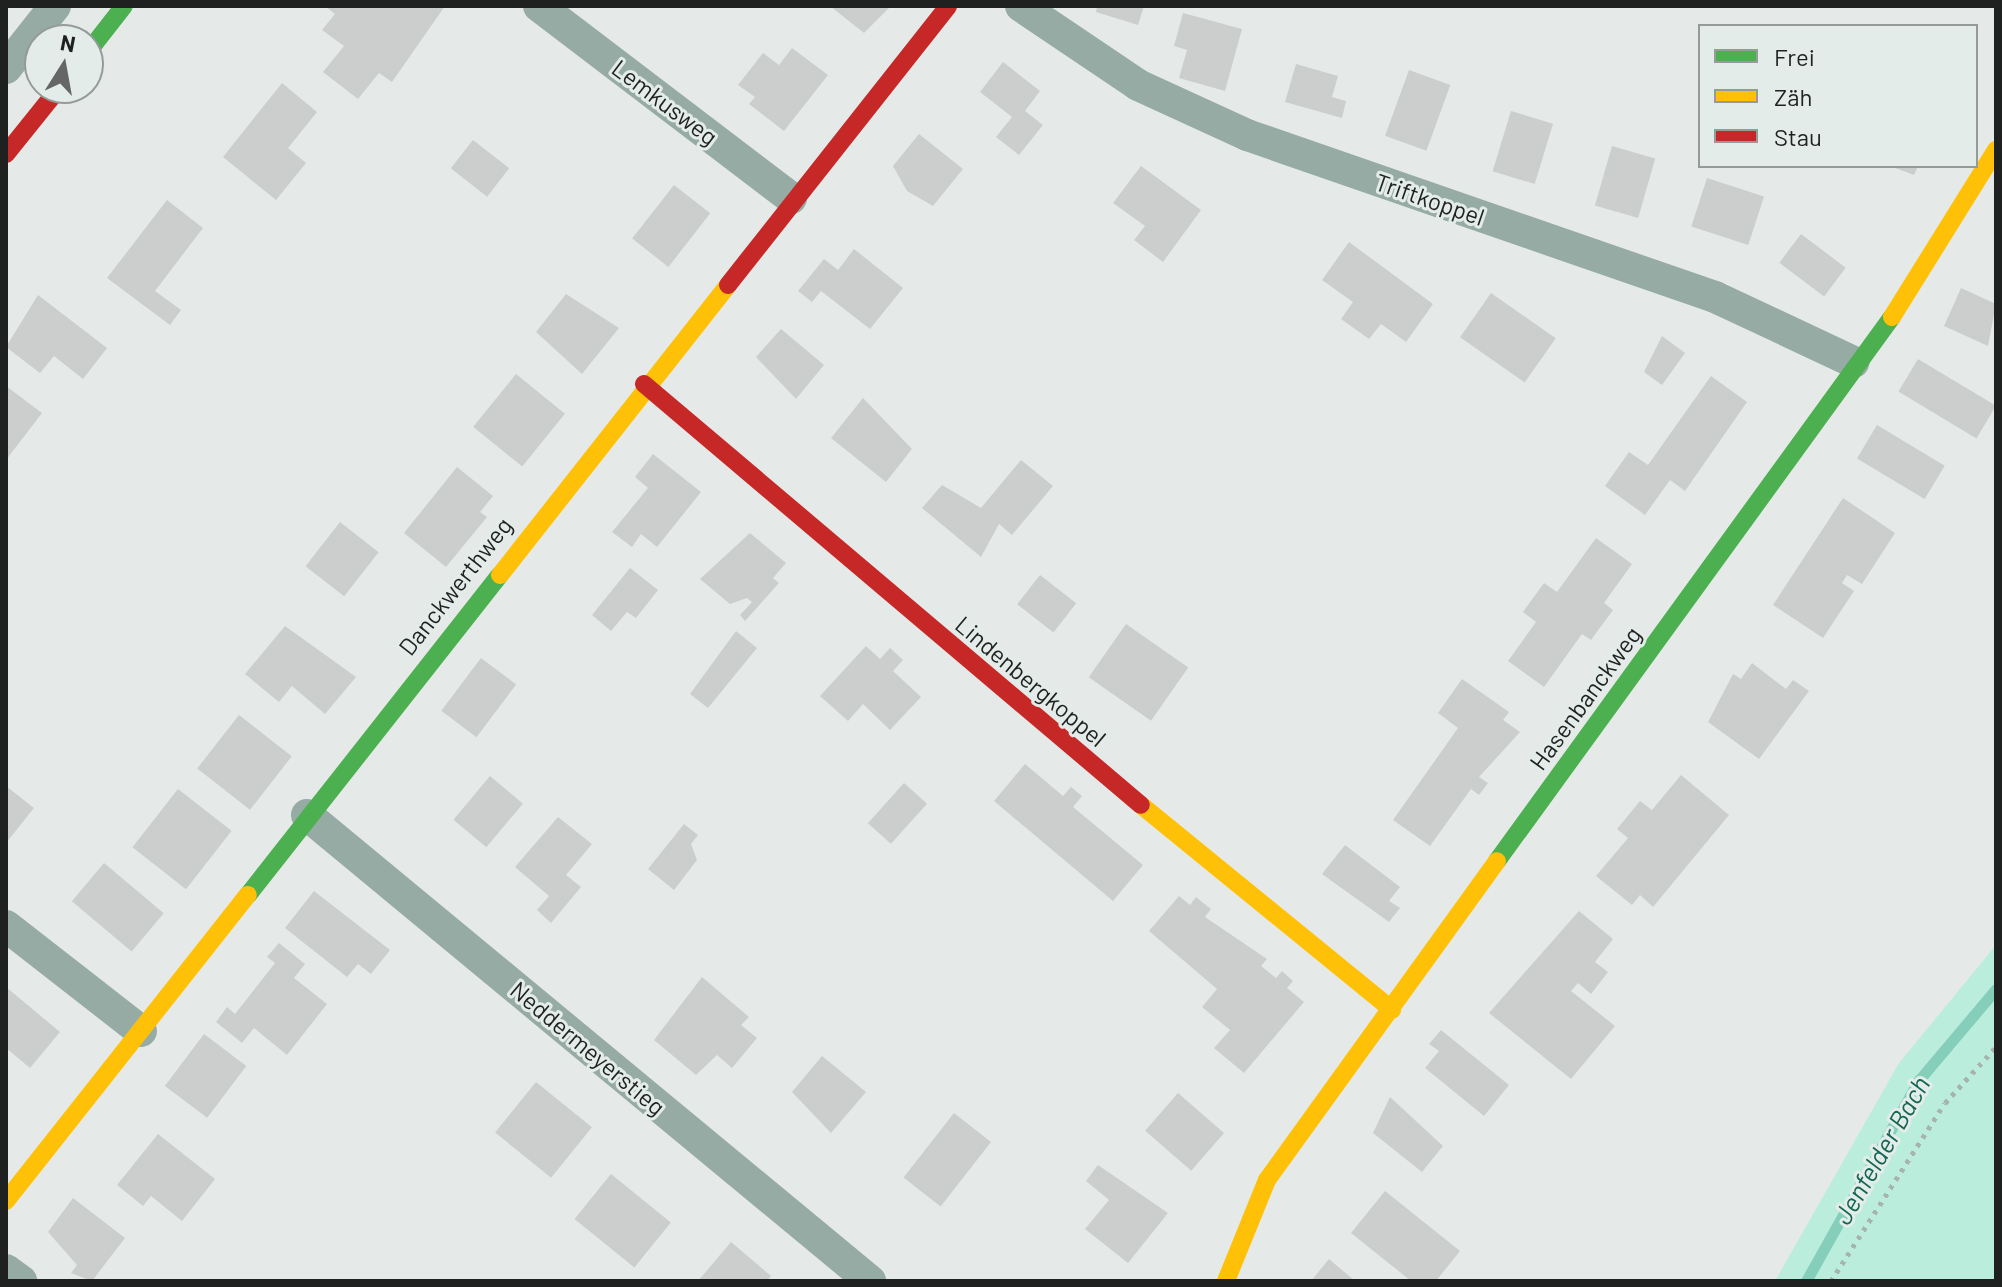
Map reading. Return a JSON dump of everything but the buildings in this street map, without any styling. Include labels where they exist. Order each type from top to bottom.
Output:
[{"type":"street","points":[[6,68],[55,6]]},
{"type":"street","points":[[104,32],[124,6]]},
{"type":"street","name":"Lemkusweg","points":[[539,6],[791,198]]},
{"type":"street","name":"Danckwerthweg","points":[[6,1201],[644,384],[948,6]]},
{"type":"street","name":"Triftkoppel","points":[[1021,6],[1138,85],[1247,135],[1715,297],[1854,362]]},
{"type":"street","points":[[6,154],[46,104]]},
{"type":"street","name":"Hasenbanckweg","points":[[1226,1281],[1267,1180],[1392,1010],[1854,362],[1937,254],[1996,150]]},
{"type":"street","name":"Lindenbergkoppel","points":[[644,384],[1350,982],[1392,1010]]},
{"type":"street","name":"Neddermeyerstieg","points":[[307,815],[870,1281]]},
{"type":"street","points":[[6,926],[141,1031]]},
{"type":"street","points":[[6,1270],[21,1281]]},
{"type":"path","points":[[1831,1281],[1945,1103],[1996,1047]]},
{"type":"green space","points":[[1996,945],[1996,1281],[1775,1281],[1899,1063]]},
{"type":"waterway","name":"Jenfelder Bach","points":[[1806,1281],[1919,1080],[1996,989]]},
{"type":"traffic: fast","points":[[104,32],[124,6]]},
{"type":"traffic: fast","points":[[1497,861],[1892,317]]},
{"type":"traffic: fast","points":[[248,895],[500,575]]},
{"type":"traffic: slow","points":[[1892,317],[1996,150]]},
{"type":"traffic: slow","points":[[500,575],[728,285]]},
{"type":"traffic: slow","points":[[1141,805],[1392,1010]]},
{"type":"traffic: slow","points":[[1226,1281],[1267,1180],[1497,861]]},
{"type":"traffic: slow","points":[[6,1201],[248,895]]},
{"type":"traffic: jam","points":[[728,285],[948,6]]},
{"type":"traffic: jam","points":[[6,154],[46,104]]},
{"type":"traffic: jam","points":[[644,384],[1141,805]]}]
